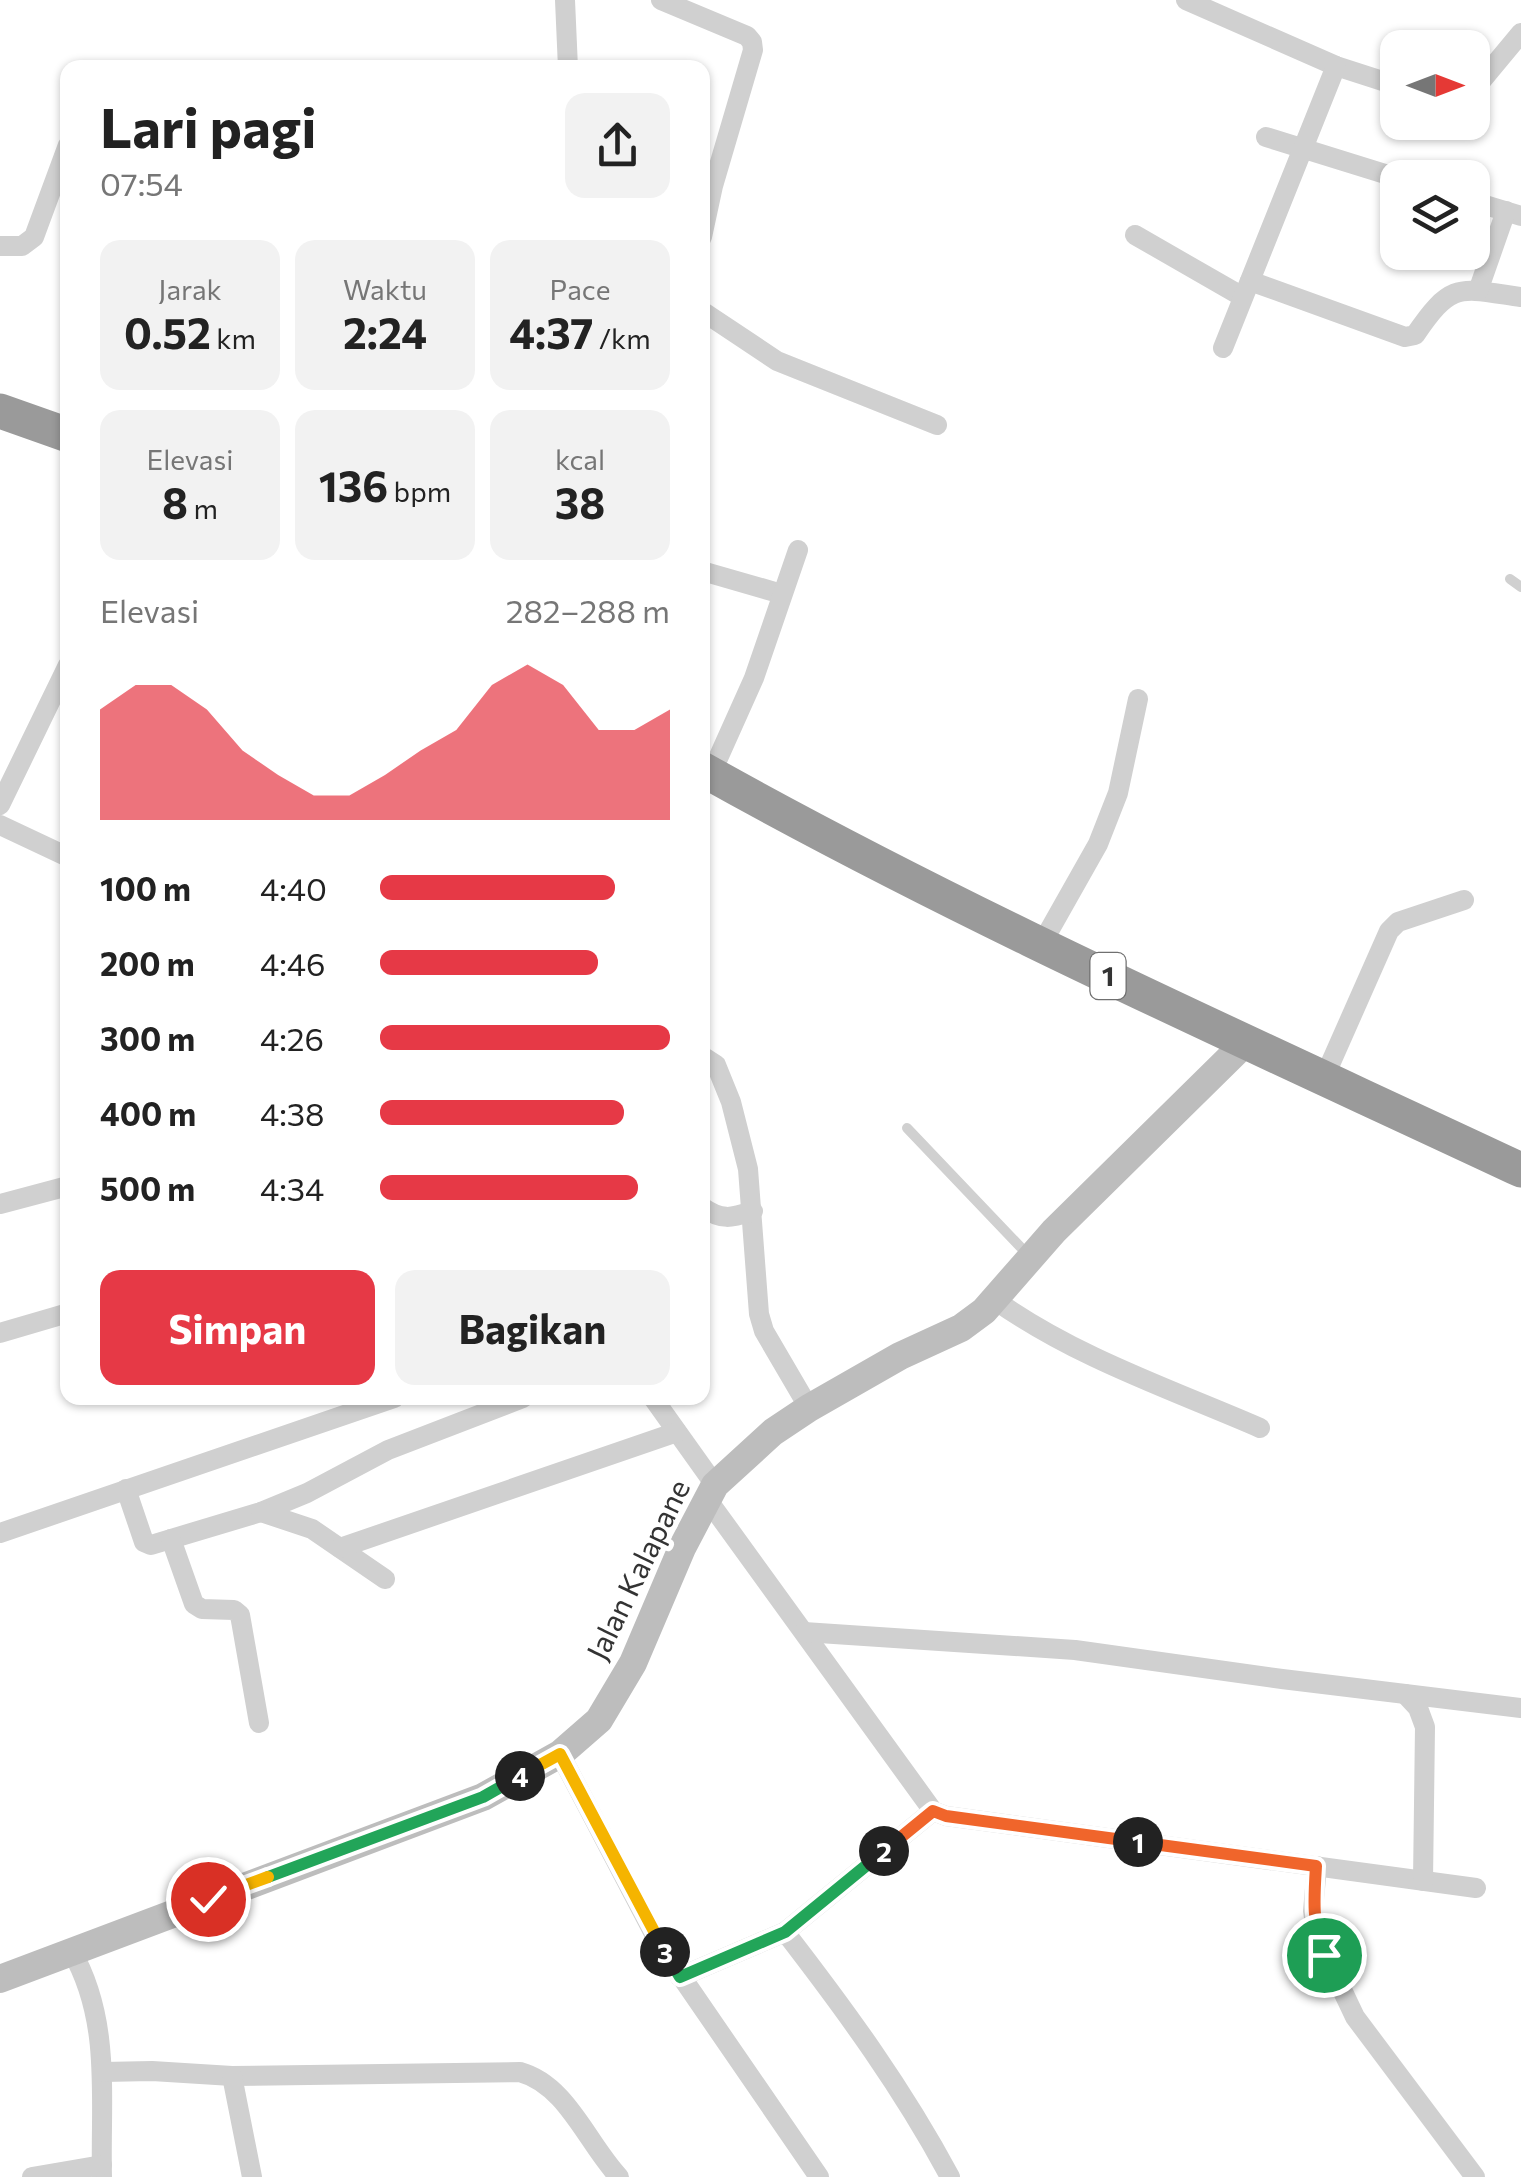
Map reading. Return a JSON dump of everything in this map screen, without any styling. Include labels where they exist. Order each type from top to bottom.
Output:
[{"type":"highway","points":[[0,412],[60,433]]},
{"type":"highway","name":"1","points":[[710,774],[860,857],[1521,1170]]},
{"type":"street","points":[[564,0],[568,60]]},
{"type":"street","points":[[661,0],[747,36],[752,42],[753,50],[710,177]]},
{"type":"street","points":[[1186,0],[1336,66],[1380,80]]},
{"type":"street","points":[[1490,71],[1521,34]]},
{"type":"street","points":[[1223,348],[1336,66]]},
{"type":"street","points":[[1266,136],[1380,172]]},
{"type":"street","points":[[0,246],[22,246],[34,237],[60,167]]},
{"type":"street","points":[[1478,291],[1513,214]]},
{"type":"street","points":[[1135,236],[1247,289],[1405,338],[1415,335],[1448,294],[1478,291],[1521,297]]},
{"type":"street","points":[[710,316],[777,360],[937,426]]},
{"type":"street","points":[[710,766],[754,678],[798,550]]},
{"type":"street","points":[[710,573],[782,594]]},
{"type":"street","points":[[0,805],[60,681]]},
{"type":"street","points":[[1041,944],[1098,844],[1118,793],[1138,698]]},
{"type":"street","points":[[0,826],[60,853]]},
{"type":"street","points":[[1324,1078],[1389,931],[1398,922],[1464,900]]},
{"type":"street","name":"Jalan Kalapane","points":[[0,1978],[483,1797],[560,1754],[599,1720],[634,1664],[682,1548],[711,1492],[773,1432],[900,1356],[961,1328],[996,1300],[1054,1231],[1247,1042]]},
{"type":"street","points":[[710,1061],[716,1064],[731,1102],[748,1168],[759,1314],[764,1332],[809,1408]]},
{"type":"street","points":[[0,1204],[60,1188]]},
{"type":"street","points":[[710,1213],[729,1219],[753,1211]]},
{"type":"street","points":[[996,1300],[1032,1326],[1071,1346],[1260,1428]]},
{"type":"street","points":[[0,1332],[60,1315]]},
{"type":"street","points":[[0,1533],[374,1405]]},
{"type":"street","points":[[126,1490],[146,1546],[261,1512],[307,1493],[388,1450],[505,1405]]},
{"type":"street","points":[[657,1405],[804,1632],[933,1811],[946,1816],[1476,1888]]},
{"type":"street","points":[[340,1548],[678,1432]]},
{"type":"street","points":[[261,1512],[312,1529],[385,1579]]},
{"type":"street","points":[[171,1539],[194,1604],[202,1609],[234,1610],[240,1615],[258,1724]]},
{"type":"street","points":[[804,1632],[1076,1650],[1521,1708]]},
{"type":"street","points":[[1405,1694],[1418,1708],[1425,1727],[1423,1881]]},
{"type":"street","points":[[560,1754],[680,1977],[819,2177]]},
{"type":"street","points":[[680,1977],[785,1932],[933,1811]]},
{"type":"street","points":[[1316,1866],[1316,1937],[1355,2017],[1475,2177]]},
{"type":"street","points":[[785,1932],[867,2040],[915,2112],[950,2177]]},
{"type":"street","points":[[32,2177],[102,2171],[103,2072],[97,2011],[83,1970],[71,1950]]},
{"type":"street","points":[[103,2072],[232,2076],[520,2072],[540,2077],[557,2093],[619,2177]]},
{"type":"street","points":[[232,2076],[252,2177]]},
{"type":"lane","points":[[1510,579],[1521,587]]},
{"type":"lane","points":[[907,1128],[1031,1258]]},
{"type":"route","points":[[208,1899],[483,1797],[560,1754],[680,1977],[785,1932],[933,1811],[946,1816],[1316,1866],[1313,1911],[1316,1937],[1324,1955]]}]
